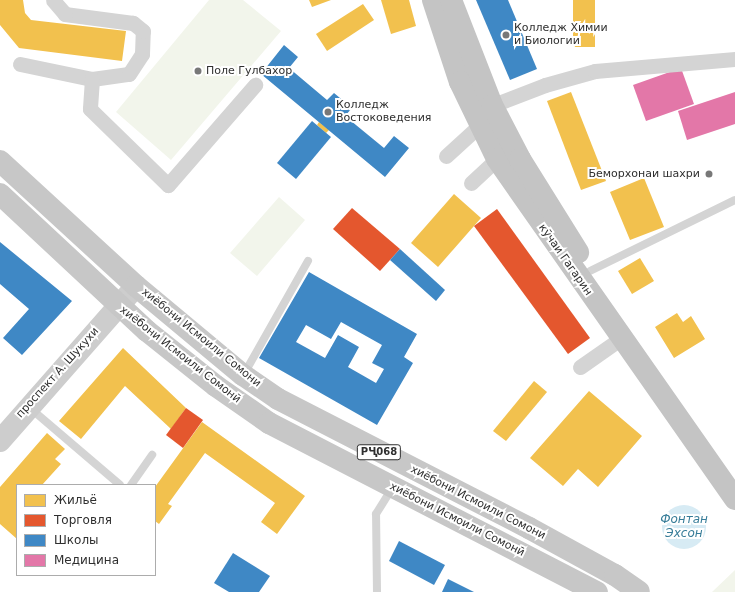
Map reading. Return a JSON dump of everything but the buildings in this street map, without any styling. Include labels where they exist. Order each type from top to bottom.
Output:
[{"type":"highway","name":"кӯчаи Гагарин","points":[[433,0],[441,31],[482,114],[531,178],[590,271],[735,473]]},
{"type":"highway","name":"кӯчаи Гагарин","points":[[451,0],[482,114],[497,159],[620,339],[735,500]]},
{"type":"main road","name":"хиёбони Исмоили Сомони","points":[[0,160],[136,286],[243,375],[278,399],[529,528],[615,575],[639,592]]},
{"type":"main road","name":"хиёбони Исмоили Сомонӣ","points":[[0,194],[118,306],[216,386],[269,423],[597,592]]},
{"type":"main road","name":"проспект А. Шукухи","points":[[0,440],[136,286]]},
{"type":"street","points":[[20,64],[92,80],[129,74],[142,54],[142,31],[133,23],[65,14],[53,0]]},
{"type":"street","points":[[446,156],[482,114],[594,71],[735,59]]},
{"type":"street","points":[[92,80],[90,109],[168,185],[255,85]]},
{"type":"street","points":[[471,183],[497,159]]},
{"type":"street","points":[[580,367],[620,339]]},
{"type":"lane","points":[[590,271],[735,200]]},
{"type":"lane","points":[[243,375],[308,262]]},
{"type":"lane","points":[[28,407],[119,484]]},
{"type":"lane","points":[[132,484],[152,455]]},
{"type":"lane","points":[[377,592],[376,514],[393,487]]},
{"type":"shaded area","name":"Поле Гулбахор","points":[[209,0],[243,0],[281,31],[171,160],[116,112]]},
{"type":"shaded area","points":[[279,197],[305,220],[257,276],[230,253]]},
{"type":"shaded area","points":[[735,570],[735,592],[712,592]]},
{"type":"water","name":"Фонтан Эхсон","points":[[684,505],[696,509],[702,515],[706,527],[702,539],[696,545],[684,549],[672,545],[666,539],[662,527],[666,515],[672,509]]},
{"type":"place","name":"Колледж Химии и Биологии","points":[[506,35]]},
{"type":"place","name":"Поле Гулбахор","points":[[198,71]]},
{"type":"place","name":"Колледж Востоковедения","points":[[328,112]]},
{"type":"place","name":"Беморхонаи шахри","points":[[709,174]]}]
